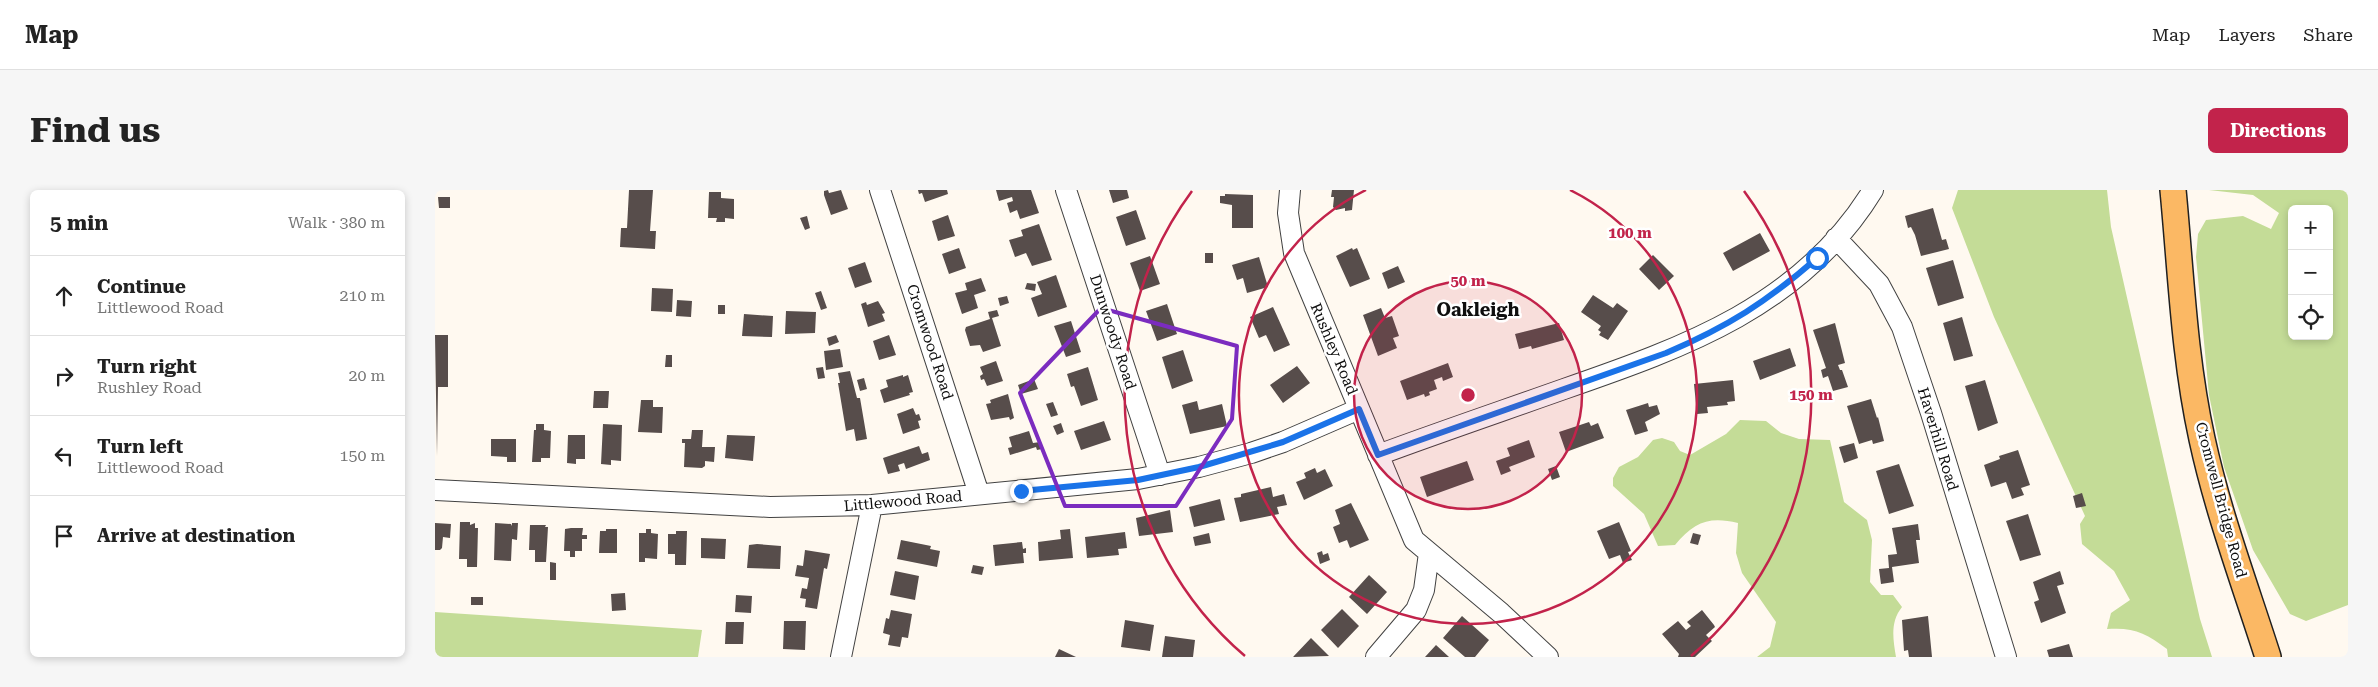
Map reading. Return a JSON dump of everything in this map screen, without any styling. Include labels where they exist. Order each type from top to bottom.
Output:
[{"type":"main road","name":"Cromwell Bridge Road","points":[[2173,190],[2191,376],[2202,439],[2230,539],[2268,657]]},
{"type":"street","name":"Cromwood Road","points":[[880,190],[979,494]]},
{"type":"street","name":"Dunwoody Road","points":[[1066,190],[1160,475]]},
{"type":"street","name":"Rushley Road","points":[[1290,190],[1288,213],[1294,253],[1414,540],[1501,613],[1548,657]]},
{"type":"street","points":[[1378,455],[1666,353],[1734,321],[1767,299],[1817,258],[1836,238],[1873,190]]},
{"type":"street","name":"Haverhill Road","points":[[1836,238],[1879,284],[1902,327],[1931,413],[2006,657]]},
{"type":"street","name":"Littlewood Road","points":[[435,490],[770,507],[872,505],[1138,480],[1199,467],[1283,442],[1359,409]]},
{"type":"street","points":[[841,657],[872,505]]},
{"type":"street","points":[[1376,657],[1416,610],[1424,590],[1429,553]]},
{"type":"highlighted area","points":[[1101,308],[1237,346],[1232,419],[1176,506],[1065,506],[1020,393]]},
{"type":"green space","points":[[1958,190],[2107,190],[2111,227],[2200,619],[2212,657],[2168,657],[2167,649],[2146,635],[2132,630],[2107,629],[2111,613],[2130,600],[2114,571],[2082,544],[2080,524],[2085,516],[1994,317],[1952,208]]},
{"type":"green space","points":[[2209,190],[2348,190],[2348,605],[2306,621],[2290,614],[2253,550],[2224,467],[2209,395],[2196,257],[2198,234],[2206,220],[2243,216],[2271,229],[2279,213],[2253,195]]},
{"type":"green space","points":[[1740,420],[1766,421],[1781,433],[1799,439],[1830,440],[1844,502],[1867,520],[1872,540],[1870,582],[1881,595],[1893,595],[1902,607],[1894,625],[1893,637],[1896,657],[1757,657],[1770,647],[1776,622],[1742,573],[1736,553],[1738,523],[1719,520],[1703,523],[1689,531],[1675,545],[1658,546],[1644,514],[1613,486],[1613,478],[1619,467],[1638,457],[1653,440],[1662,438],[1674,442],[1680,451],[1690,455],[1726,434]]},
{"type":"green space","points":[[435,612],[702,630],[698,657],[435,657]]},
{"type":"building","points":[[629,190],[653,190],[650,231],[656,231],[655,249],[620,247],[621,228],[627,228]]},
{"type":"building","points":[[828,190],[829,193],[841,190],[848,209],[831,215],[824,195],[824,191]]},
{"type":"building","points":[[918,190],[947,190],[948,194],[925,202],[922,193],[919,194]]},
{"type":"building","points":[[996,190],[1031,190],[1039,213],[1020,219],[1017,210],[1010,213],[1007,203],[1013,201],[1012,197],[999,201]]},
{"type":"building","points":[[1109,190],[1127,190],[1129,198],[1113,203]]},
{"type":"building","points":[[1332,190],[1354,190],[1352,210],[1345,211],[1345,208],[1336,210],[1333,207],[1334,197],[1331,197]]},
{"type":"building","points":[[709,192],[721,192],[721,198],[734,199],[734,219],[725,218],[725,222],[716,222],[717,218],[708,218]]},
{"type":"building","points":[[1225,194],[1253,195],[1253,228],[1232,228],[1232,205],[1220,203],[1220,196],[1225,196]]},
{"type":"building","points":[[438,197],[450,197],[450,208],[439,208]]},
{"type":"building","points":[[1933,208],[1942,240],[1946,239],[1949,249],[1921,256],[1915,235],[1911,227],[1908,228],[1905,216]]},
{"type":"building","points":[[1136,210],[1146,239],[1126,246],[1116,217]]},
{"type":"building","points":[[948,215],[955,236],[938,241],[932,221]]},
{"type":"building","points":[[807,216],[810,228],[805,230],[800,218]]},
{"type":"building","points":[[1039,224],[1052,260],[1032,266],[1026,253],[1015,257],[1009,240],[1023,236],[1021,230]]},
{"type":"building","points":[[1760,233],[1770,251],[1733,271],[1723,253]]},
{"type":"building","points":[[959,248],[966,268],[949,274],[942,254]]},
{"type":"building","points":[[1352,248],[1353,250],[1357,248],[1370,279],[1350,287],[1336,256]]},
{"type":"building","points":[[1205,253],[1213,253],[1213,263],[1205,263]]},
{"type":"building","points":[[1653,255],[1674,276],[1659,290],[1639,269]]},
{"type":"building","points":[[1150,256],[1160,284],[1140,291],[1130,263]]},
{"type":"building","points":[[1259,257],[1268,287],[1247,293],[1243,278],[1237,280],[1232,265]]},
{"type":"building","points":[[1953,260],[1964,298],[1938,306],[1926,268]]},
{"type":"building","points":[[865,262],[872,282],[855,288],[848,268]]},
{"type":"building","points":[[1398,266],[1405,282],[1388,289],[1382,273]]},
{"type":"building","points":[[1056,275],[1067,307],[1038,317],[1031,298],[1042,294],[1037,282]]},
{"type":"building","points":[[981,278],[986,291],[974,295],[978,308],[962,314],[955,293],[967,290],[965,283]]},
{"type":"building","points":[[1027,283],[1036,284],[1035,291],[1025,289]]},
{"type":"building","points":[[652,288],[673,289],[672,312],[651,311]]},
{"type":"building","points":[[821,291],[827,308],[821,310],[815,293]]},
{"type":"building","points":[[1593,295],[1613,308],[1617,303],[1628,311],[1608,340],[1599,335],[1601,332],[1598,330],[1601,326],[1581,312]]},
{"type":"building","points":[[1007,296],[1009,303],[1000,306],[998,298]]},
{"type":"building","points":[[677,300],[692,301],[691,317],[676,316]]},
{"type":"building","points":[[878,301],[885,313],[882,314],[885,321],[868,327],[861,304],[866,302],[867,305]]},
{"type":"building","points":[[1167,304],[1177,334],[1157,341],[1146,311]]},
{"type":"building","points":[[718,305],[725,305],[725,314],[718,314]]},
{"type":"building","points":[[1273,307],[1290,345],[1274,352],[1266,335],[1259,338],[1250,317]]},
{"type":"building","points":[[1381,308],[1385,318],[1392,316],[1399,336],[1393,338],[1397,348],[1378,356],[1363,315]]},
{"type":"building","points":[[997,310],[999,316],[992,318],[1001,346],[983,352],[980,345],[970,346],[965,330],[966,327],[990,319],[988,312]]},
{"type":"building","points":[[786,311],[816,312],[815,333],[785,334]]},
{"type":"building","points":[[744,314],[773,316],[772,337],[742,336]]},
{"type":"building","points":[[1962,317],[1973,356],[1954,361],[1943,323]]},
{"type":"building","points":[[1071,321],[1081,352],[1066,357],[1054,326]]},
{"type":"building","points":[[1559,323],[1564,340],[1532,349],[1531,346],[1519,349],[1515,334]]},
{"type":"building","points":[[1835,323],[1845,363],[1838,365],[1840,370],[1842,370],[1848,387],[1833,391],[1828,376],[1823,378],[1821,370],[1826,368],[1813,330]]},
{"type":"building","points":[[435,335],[448,335],[448,387],[438,387],[437,456]]},
{"type":"building","points":[[836,335],[839,342],[829,346],[827,338]]},
{"type":"building","points":[[889,335],[896,355],[879,360],[873,341]]},
{"type":"building","points":[[1790,348],[1796,366],[1760,380],[1753,361]]},
{"type":"building","points":[[840,349],[843,367],[826,370],[824,351]]},
{"type":"building","points":[[1183,350],[1193,381],[1172,389],[1162,357]]},
{"type":"building","points":[[666,355],[672,355],[672,367],[665,367]]},
{"type":"building","points":[[996,361],[1003,381],[987,386],[984,379],[981,380],[980,376],[983,374],[980,367]]},
{"type":"building","points":[[1448,363],[1453,377],[1443,381],[1442,377],[1434,380],[1437,389],[1429,392],[1430,395],[1425,397],[1424,394],[1407,400],[1400,381]]},
{"type":"building","points":[[1297,366],[1310,383],[1283,403],[1270,385]]},
{"type":"building","points":[[823,367],[825,378],[818,379],[816,368]]},
{"type":"building","points":[[1088,367],[1098,400],[1081,406],[1074,386],[1071,387],[1067,374]]},
{"type":"building","points":[[850,371],[857,398],[860,398],[867,439],[856,441],[854,429],[846,431],[838,383],[840,383],[838,373]]},
{"type":"building","points":[[903,375],[903,377],[908,375],[913,392],[909,393],[910,395],[884,403],[880,390],[888,387],[886,380]]},
{"type":"building","points":[[864,378],[867,389],[860,391],[857,380]]},
{"type":"building","points":[[1034,379],[1038,389],[1021,394],[1018,385]]},
{"type":"building","points":[[1733,380],[1735,401],[1727,402],[1728,405],[1707,407],[1708,413],[1697,414],[1694,384]]},
{"type":"building","points":[[1985,380],[1998,423],[1978,431],[1965,386]]},
{"type":"building","points":[[594,391],[609,391],[608,408],[593,408]]},
{"type":"building","points":[[1008,394],[1014,418],[1010,420],[1009,417],[991,420],[986,404],[991,403],[990,400]]},
{"type":"building","points":[[1871,399],[1884,441],[1873,444],[1872,440],[1859,444],[1847,406]]},
{"type":"building","points":[[641,400],[653,400],[653,407],[663,407],[662,433],[638,432]]},
{"type":"building","points":[[1197,401],[1199,410],[1222,404],[1227,426],[1190,434],[1182,405]]},
{"type":"building","points":[[1053,402],[1058,415],[1051,417],[1046,404]]},
{"type":"building","points":[[1648,403],[1649,407],[1657,405],[1660,414],[1645,422],[1648,431],[1635,435],[1626,410]]},
{"type":"building","points":[[913,408],[916,415],[919,414],[921,420],[918,421],[920,428],[903,434],[897,414]]},
{"type":"building","points":[[1104,421],[1111,440],[1081,450],[1074,431]]},
{"type":"building","points":[[1589,422],[1591,426],[1598,423],[1604,438],[1566,452],[1559,432]]},
{"type":"building","points":[[1061,423],[1064,432],[1057,435],[1053,426]]},
{"type":"building","points":[[536,424],[544,424],[544,430],[551,431],[550,458],[541,458],[541,462],[532,462]]},
{"type":"building","points":[[603,424],[622,425],[621,461],[611,460],[611,465],[601,464]]},
{"type":"building","points":[[692,430],[703,430],[702,447],[715,447],[714,462],[705,461],[705,466],[702,468],[684,467],[685,443],[682,443],[682,439],[691,439]]},
{"type":"building","points":[[1029,431],[1033,443],[1040,442],[1042,449],[1037,450],[1036,447],[1010,455],[1008,448],[1012,447],[1009,437]]},
{"type":"building","points":[[568,435],[585,435],[585,459],[576,459],[576,464],[567,463]]},
{"type":"building","points":[[727,435],[755,436],[753,461],[725,458]]},
{"type":"building","points":[[491,439],[516,439],[516,462],[507,462],[507,457],[491,456]]},
{"type":"building","points":[[1529,440],[1535,457],[1509,467],[1511,471],[1501,475],[1496,461],[1510,456],[1507,448]]},
{"type":"building","points":[[1854,443],[1858,458],[1844,463],[1839,447]]},
{"type":"building","points":[[919,446],[922,454],[928,452],[930,460],[906,469],[904,463],[898,465],[900,471],[888,474],[883,458]]},
{"type":"building","points":[[2018,450],[2030,485],[2021,488],[2024,495],[2012,499],[2006,482],[1991,487],[1984,465],[2000,459],[1999,456]]},
{"type":"building","points":[[1467,461],[1474,480],[1427,497],[1420,477]]},
{"type":"building","points":[[1899,464],[1914,506],[1889,514],[1876,471]]},
{"type":"building","points":[[1556,466],[1560,477],[1552,480],[1548,469]]},
{"type":"building","points":[[1315,468],[1317,473],[1325,469],[1333,486],[1304,500],[1296,482],[1306,478],[1304,473]]},
{"type":"building","points":[[1271,487],[1273,497],[1284,494],[1287,505],[1277,507],[1279,514],[1240,522],[1234,498],[1241,497],[1241,494]]},
{"type":"building","points":[[2082,493],[2086,506],[2076,508],[2073,496]]},
{"type":"building","points":[[1220,499],[1225,520],[1194,527],[1189,507]]},
{"type":"building","points":[[1351,503],[1369,540],[1350,548],[1347,540],[1339,543],[1333,527],[1340,524],[1335,510]]},
{"type":"building","points":[[1170,510],[1173,532],[1139,536],[1136,518]]},
{"type":"building","points":[[2028,514],[2041,555],[2020,561],[2006,521]]},
{"type":"building","points":[[460,522],[470,522],[470,525],[475,523],[475,528],[478,528],[477,567],[467,567],[467,559],[459,559]]},
{"type":"building","points":[[1619,522],[1631,551],[1628,552],[1632,560],[1623,563],[1620,555],[1609,559],[1597,531]]},
{"type":"building","points":[[435,523],[451,524],[450,538],[443,537],[440,550],[435,550]]},
{"type":"building","points":[[495,523],[511,524],[512,526],[512,523],[518,523],[517,540],[512,539],[511,561],[494,560]]},
{"type":"building","points":[[1918,524],[1920,540],[1916,540],[1919,563],[1892,567],[1894,582],[1881,584],[1879,569],[1889,568],[1888,555],[1897,554],[1892,528]]},
{"type":"building","points":[[530,525],[546,525],[545,527],[548,527],[546,562],[535,562],[535,550],[529,550]]},
{"type":"building","points":[[583,528],[582,535],[587,535],[587,539],[582,539],[582,551],[575,551],[575,557],[570,557],[570,551],[564,551],[565,529]]},
{"type":"building","points":[[606,529],[617,529],[617,553],[599,553],[600,531],[606,531]]},
{"type":"building","points":[[646,529],[651,529],[651,533],[658,534],[657,559],[645,558],[645,562],[639,562],[639,533],[646,533]]},
{"type":"building","points":[[1070,529],[1073,558],[1039,561],[1038,542],[1061,539],[1060,530]]},
{"type":"building","points":[[676,531],[687,531],[686,565],[675,565],[675,554],[668,554],[668,534],[676,534]]},
{"type":"building","points":[[1125,532],[1127,548],[1118,549],[1119,555],[1087,558],[1085,537]]},
{"type":"building","points":[[1209,533],[1211,543],[1195,546],[1193,537]]},
{"type":"building","points":[[1693,533],[1701,535],[1698,545],[1690,543]]},
{"type":"building","points":[[701,538],[726,539],[725,559],[701,558]]},
{"type":"building","points":[[901,540],[931,546],[930,549],[940,551],[937,567],[897,559]]},
{"type":"building","points":[[1022,542],[1023,549],[1026,548],[1026,553],[1023,553],[1024,563],[995,566],[993,545]]},
{"type":"building","points":[[749,545],[781,546],[780,569],[747,568]]},
{"type":"building","points":[[805,550],[830,554],[827,569],[824,568],[817,609],[805,607],[806,599],[800,598],[802,588],[807,589],[809,578],[795,576],[797,565],[803,566]]},
{"type":"building","points":[[1322,551],[1323,555],[1328,553],[1330,560],[1320,564],[1317,553]]},
{"type":"building","points":[[550,562],[556,563],[556,580],[550,580]]},
{"type":"building","points":[[973,565],[984,567],[982,575],[971,573]]},
{"type":"building","points":[[895,571],[919,576],[915,600],[890,595]]},
{"type":"building","points":[[2060,571],[2064,584],[2057,586],[2066,613],[2041,623],[2034,602],[2039,600],[2033,582]]},
{"type":"building","points":[[1369,575],[1387,592],[1367,614],[1349,597]]},
{"type":"building","points":[[625,593],[626,610],[612,611],[611,594]]},
{"type":"building","points":[[736,595],[752,596],[751,613],[735,612]]},
{"type":"building","points":[[471,597],[483,597],[483,605],[471,605]]},
{"type":"building","points":[[1342,609],[1359,626],[1338,648],[1321,630]]},
{"type":"building","points":[[891,610],[912,614],[908,638],[902,637],[900,647],[888,645],[890,635],[883,633],[886,618],[889,619]]},
{"type":"building","points":[[1702,610],[1715,627],[1706,635],[1712,641],[1695,657],[1678,657],[1679,654],[1662,634],[1678,621],[1686,630],[1691,626],[1687,622]]},
{"type":"building","points":[[1462,616],[1489,640],[1475,657],[1465,657],[1443,638]]},
{"type":"building","points":[[1928,616],[1932,657],[1909,657],[1908,650],[1904,651],[1902,620]]},
{"type":"building","points":[[1125,620],[1154,625],[1150,651],[1121,647]]},
{"type":"building","points":[[784,621],[806,621],[805,650],[783,649]]},
{"type":"building","points":[[726,622],[744,622],[743,644],[725,644]]},
{"type":"building","points":[[1165,636],[1195,640],[1193,657],[1162,657]]},
{"type":"building","points":[[1311,638],[1329,656],[1293,657]]},
{"type":"building","points":[[2069,644],[2073,657],[2049,657],[2047,650]]},
{"type":"building","points":[[1436,645],[1449,657],[1425,657]]},
{"type":"building","points":[[1059,649],[1076,657],[1055,657]]},
{"type":"district","name":"Oakleigh","points":[[1478,309]]},
{"type":"route","points":[[1021,491],[1138,480],[1199,467],[1283,442],[1359,409],[1378,455],[1666,353],[1702,337],[1734,321],[1767,299],[1817,258]]}]
